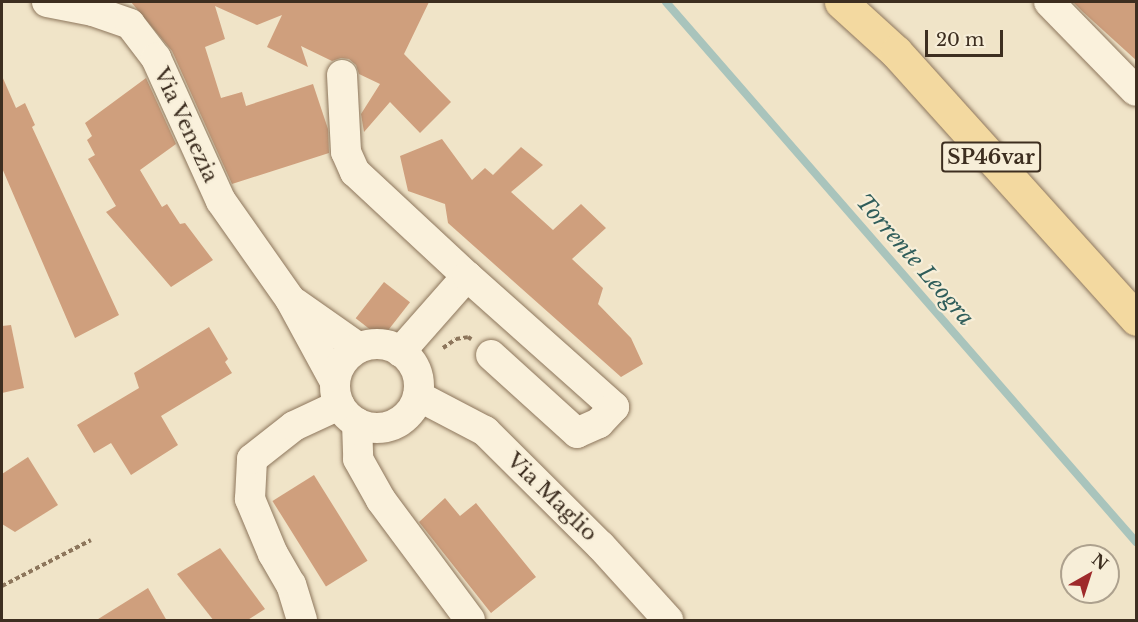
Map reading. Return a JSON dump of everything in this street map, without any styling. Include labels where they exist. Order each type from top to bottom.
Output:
[{"type":"main road","name":"SP46var","points":[[841,2],[896,52],[1137,319]]},
{"type":"street","name":"Via Venezia","points":[[47,2],[93,11],[130,24],[156,58],[221,201],[290,299],[344,404]]},
{"type":"street","points":[[1049,2],[1137,91]]},
{"type":"street","points":[[342,75],[346,152],[355,172],[614,407],[599,423],[577,433],[491,354]]},
{"type":"street","points":[[400,352],[467,276]]},
{"type":"street","name":"Via Venezia","points":[[290,299],[359,348]]},
{"type":"street","points":[[344,404],[382,428],[394,425],[413,408],[418,396],[419,383],[410,360],[387,346],[373,345],[359,348],[343,362],[344,404],[358,459],[381,500],[470,621]]},
{"type":"street","name":"Via Maglio","points":[[418,396],[485,431],[601,546],[668,621]]},
{"type":"street","points":[[302,621],[291,585],[273,554],[250,499],[252,459],[294,426],[344,404]]},
{"type":"path","points":[[2,586],[91,540]]},
{"type":"building","points":[[131,2],[429,2],[404,54],[451,102],[420,133],[390,102],[364,132],[361,114],[380,84],[359,74],[356,65],[349,59],[341,58],[332,61],[301,46],[308,67],[267,47],[282,15],[257,25],[215,6],[225,39],[205,47],[221,98],[242,92],[246,106],[313,84],[328,129],[329,153],[232,184],[172,51]]},
{"type":"building","points":[[1073,2],[1137,2],[1137,61],[1083,12]]},
{"type":"building","points":[[2,76],[16,108],[25,103],[35,125],[32,127],[119,315],[75,338],[2,168]]},
{"type":"building","points":[[146,78],[176,144],[140,170],[162,207],[167,204],[180,224],[185,223],[213,260],[171,287],[106,212],[116,206],[88,159],[95,155],[87,140],[92,136],[85,123]]},
{"type":"building","points":[[442,139],[472,180],[485,168],[493,175],[521,147],[543,165],[511,192],[553,230],[581,204],[606,228],[572,259],[603,288],[598,304],[631,338],[643,364],[621,377],[448,223],[445,204],[408,191],[400,156]]},
{"type":"building","points":[[384,282],[410,302],[382,339],[356,318]]},
{"type":"building","points":[[11,325],[24,388],[2,393],[2,326]]},
{"type":"building","points":[[209,327],[228,359],[225,362],[232,373],[161,416],[178,445],[131,475],[111,443],[94,453],[77,425],[139,388],[134,373]]},
{"type":"building","points":[[28,457],[58,505],[15,532],[2,524],[2,474]]},
{"type":"building","points":[[314,475],[368,561],[326,587],[272,501]]},
{"type":"building","points":[[445,498],[460,516],[476,503],[536,577],[491,613],[419,522]]},
{"type":"building","points":[[220,548],[265,609],[246,621],[214,621],[177,574]]},
{"type":"building","points":[[148,588],[167,621],[95,621]]},
{"type":"waterway","name":"Torrente Leogra","points":[[666,2],[1136,542]]}]
